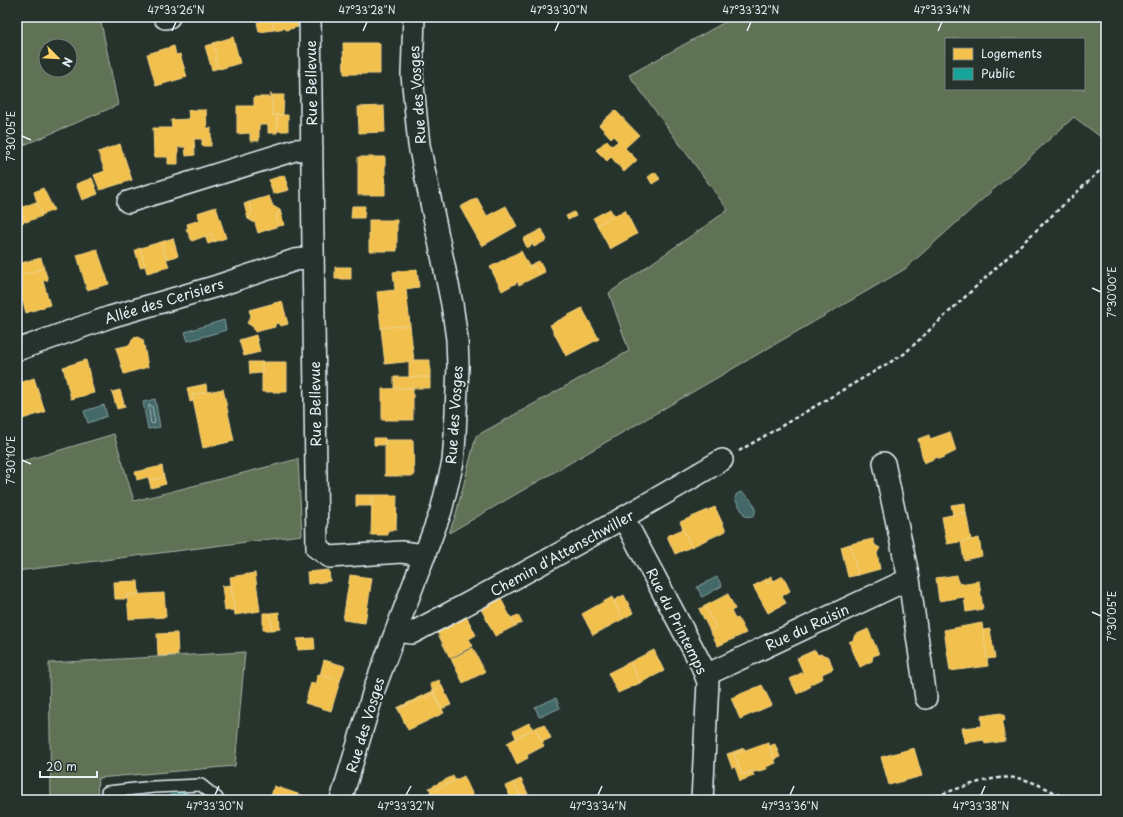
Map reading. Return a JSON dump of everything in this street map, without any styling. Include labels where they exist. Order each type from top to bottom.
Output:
[{"type":"street","name":"Rue Bellevue","points":[[310,17],[317,548],[330,557],[401,552],[424,556]]},
{"type":"street","name":"Rue des Vosges","points":[[341,800],[372,694],[441,511],[453,462],[458,366],[452,304],[420,145],[415,110],[412,68],[414,17]]},
{"type":"street","points":[[128,202],[295,150],[312,149]]},
{"type":"street","name":"Allée des Cerisiers","points":[[17,350],[117,315],[217,286],[295,260],[313,258]]},
{"type":"street","name":"Chemin d'Attenschwiller","points":[[396,631],[412,633],[508,583],[624,519],[722,460]]},
{"type":"street","points":[[884,463],[909,578],[926,698]]},
{"type":"street","name":"Rue du Printemps","points":[[624,519],[706,675],[708,693],[702,800]]},
{"type":"street","name":"Rue du Raisin","points":[[706,675],[909,578]]},
{"type":"lane","points":[[107,792],[154,787],[201,785],[217,798],[217,800]]},
{"type":"path","points":[[722,460],[904,354],[1106,165]]},
{"type":"path","points":[[923,800],[997,778],[1016,778],[1040,786],[1069,800]]},
{"type":"green space","points":[[17,17],[103,17],[101,22],[118,105],[17,148]]},
{"type":"green space","points":[[734,17],[1106,17],[1106,141],[1074,117],[905,269],[449,533],[456,514],[476,436],[629,351],[609,293],[728,210],[629,75]]},
{"type":"green space","points":[[114,434],[134,501],[298,459],[302,535],[17,571],[17,463]]},
{"type":"green space","points":[[245,652],[235,766],[98,778],[97,800],[51,800],[49,663]]},
{"type":"water","points":[[224,320],[226,330],[188,341],[185,332]]},
{"type":"water","points":[[155,399],[160,427],[148,429],[143,402]]},
{"type":"water","points":[[104,405],[107,416],[88,423],[84,411]]},
{"type":"water","points":[[740,492],[747,496],[752,502],[755,510],[753,517],[745,516],[735,499],[736,495]]},
{"type":"water","points":[[717,577],[722,586],[702,597],[697,587]]},
{"type":"water","points":[[556,698],[560,708],[539,717],[535,707]]},
{"type":"building: Logements","points":[[280,17],[296,17],[298,27],[286,30],[285,28],[274,30],[272,19]]},
{"type":"building: Logements","points":[[272,19],[274,30],[259,32],[257,22]]},
{"type":"building: Logements","points":[[233,37],[240,63],[220,69],[216,64],[215,60],[217,56],[213,43]]},
{"type":"building: Logements","points":[[343,43],[380,43],[380,74],[344,74]]},
{"type":"building: Logements","points":[[213,44],[217,56],[215,60],[216,64],[220,68],[212,70],[205,46]]},
{"type":"building: Logements","points":[[174,46],[176,55],[180,54],[187,77],[156,86],[147,54]]},
{"type":"building: Logements","points":[[271,93],[272,115],[277,115],[277,133],[268,133],[268,125],[259,125],[259,141],[250,141],[250,133],[237,134],[237,106],[254,106],[254,97],[271,97]]},
{"type":"building: Logements","points":[[272,95],[284,95],[283,115],[272,115]]},
{"type":"building: Logements","points":[[384,106],[385,132],[359,133],[358,107]]},
{"type":"building: Logements","points":[[188,110],[206,110],[207,128],[211,128],[211,146],[202,146],[202,139],[194,139],[195,155],[186,156],[185,147],[178,147],[178,164],[168,164],[168,157],[154,157],[153,128],[172,128],[171,120],[189,119]]},
{"type":"building: Logements","points":[[615,110],[639,135],[625,148],[637,160],[624,172],[611,157],[607,161],[596,150],[607,140],[612,146],[618,141],[613,136],[611,138],[599,125]]},
{"type":"building: Logements","points":[[277,115],[288,115],[288,131],[277,131]]},
{"type":"building: Logements","points":[[120,144],[132,180],[100,190],[94,175],[105,171],[98,152]]},
{"type":"building: Logements","points":[[358,157],[385,157],[385,195],[358,195]]},
{"type":"building: Logements","points":[[655,172],[660,179],[652,184],[648,177]]},
{"type":"building: Logements","points":[[284,175],[289,190],[273,194],[269,180]]},
{"type":"building: Logements","points":[[92,178],[98,194],[82,200],[76,184]]},
{"type":"building: Logements","points":[[43,188],[54,210],[41,215],[34,192]]},
{"type":"building: Logements","points":[[269,196],[273,206],[280,210],[276,217],[279,226],[258,233],[255,223],[248,219],[252,212],[249,202]]},
{"type":"building: Logements","points":[[477,198],[487,216],[506,206],[517,226],[482,246],[460,207]]},
{"type":"building: Logements","points":[[36,202],[42,216],[26,222],[20,208]]},
{"type":"building: Logements","points":[[249,202],[252,212],[248,219],[244,204]]},
{"type":"building: Logements","points":[[352,206],[365,206],[364,218],[351,218]]},
{"type":"building: Logements","points":[[216,207],[226,238],[214,242],[211,234],[192,241],[186,229],[188,228],[187,224],[200,220],[197,213]]},
{"type":"building: Logements","points":[[610,209],[614,216],[597,225],[593,218]]},
{"type":"building: Logements","points":[[280,210],[284,225],[279,226],[276,217]]},
{"type":"building: Logements","points":[[625,210],[637,234],[610,249],[597,225]]},
{"type":"building: Logements","points":[[574,212],[576,216],[568,220],[566,216]]},
{"type":"building: Logements","points":[[22,213],[26,221],[17,225],[17,215]]},
{"type":"building: Logements","points":[[369,220],[397,220],[397,251],[369,251]]},
{"type":"building: Logements","points":[[542,229],[547,240],[534,247],[528,236]]},
{"type":"building: Logements","points":[[211,234],[214,242],[208,244],[205,236]]},
{"type":"building: Logements","points":[[528,236],[532,245],[527,248],[523,239]]},
{"type":"building: Logements","points":[[173,238],[178,256],[167,259],[161,242]]},
{"type":"building: Logements","points":[[161,242],[169,267],[147,273],[140,248]]},
{"type":"building: Logements","points":[[140,248],[145,266],[140,267],[135,250]]},
{"type":"building: Logements","points":[[97,249],[109,284],[87,290],[77,255]]},
{"type":"building: Logements","points":[[521,251],[530,268],[534,266],[539,275],[519,285],[518,282],[502,291],[490,267]]},
{"type":"building: Logements","points":[[41,258],[44,268],[21,275],[17,264]]},
{"type":"building: Logements","points":[[539,261],[545,272],[539,275],[534,266],[530,268],[528,266]]},
{"type":"building: Logements","points":[[335,267],[351,267],[351,279],[335,279]]},
{"type":"building: Logements","points":[[44,268],[48,280],[43,281],[50,305],[26,313],[19,288],[23,286],[20,275]]},
{"type":"building: Logements","points":[[417,269],[419,287],[406,289],[410,325],[381,328],[377,292],[395,290],[393,272]]},
{"type":"building: Logements","points":[[282,301],[288,324],[281,326],[279,323],[275,324],[275,327],[255,332],[253,327],[247,323],[251,316],[249,310]]},
{"type":"building: Logements","points":[[582,308],[599,339],[566,356],[550,325]]},
{"type":"building: Logements","points":[[410,325],[414,361],[385,364],[381,328]]},
{"type":"building: Logements","points":[[256,335],[260,352],[244,356],[239,340]]},
{"type":"building: Logements","points":[[138,337],[143,340],[148,367],[124,374],[116,348],[130,345],[133,338]]},
{"type":"building: Logements","points":[[86,360],[94,393],[71,399],[63,367]]},
{"type":"building: Logements","points":[[414,360],[430,360],[430,377],[409,377],[409,362]]},
{"type":"building: Logements","points":[[249,362],[262,362],[262,373],[250,374]]},
{"type":"building: Logements","points":[[262,362],[287,362],[287,392],[262,392]]},
{"type":"building: Logements","points":[[394,377],[430,377],[430,388],[394,388]]},
{"type":"building: Logements","points":[[34,378],[45,412],[19,420],[17,413],[17,384]]},
{"type":"building: Logements","points":[[206,384],[207,392],[192,395],[193,401],[190,402],[187,388]]},
{"type":"building: Logements","points":[[413,388],[413,420],[382,420],[382,389]]},
{"type":"building: Logements","points":[[223,389],[234,441],[203,448],[192,395]]},
{"type":"building: Logements","points":[[120,390],[125,407],[117,409],[112,392]]},
{"type":"building: Logements","points":[[950,432],[956,451],[939,459],[938,457],[924,463],[918,439],[929,435],[930,439]]},
{"type":"building: Logements","points":[[374,438],[385,438],[385,445],[374,445]]},
{"type":"building: Logements","points":[[385,440],[413,440],[414,476],[385,476]]},
{"type":"building: Logements","points":[[162,466],[164,477],[149,480],[148,477],[137,480],[135,472]]},
{"type":"building: Logements","points":[[164,477],[166,484],[151,488],[149,480]]},
{"type":"building: Logements","points":[[356,495],[372,495],[372,506],[356,506]]},
{"type":"building: Logements","points":[[372,495],[397,495],[396,530],[388,530],[388,535],[371,535]]},
{"type":"building: Logements","points":[[965,503],[966,512],[953,515],[951,505]]},
{"type":"building: Logements","points":[[715,507],[726,531],[691,547],[680,522]]},
{"type":"building: Logements","points":[[966,512],[971,540],[947,544],[942,517]]},
{"type":"building: Logements","points":[[683,529],[691,547],[675,554],[667,536]]},
{"type":"building: Logements","points":[[979,538],[982,556],[964,560],[961,542]]},
{"type":"building: Logements","points":[[873,539],[875,545],[880,548],[877,553],[880,569],[858,575],[850,544]]},
{"type":"building: Logements","points":[[850,544],[858,575],[848,577],[841,547]]},
{"type":"building: Logements","points":[[329,570],[330,581],[308,584],[307,572]]},
{"type":"building: Logements","points":[[255,573],[260,611],[235,615],[230,577]]},
{"type":"building: Logements","points":[[350,575],[372,578],[365,623],[343,620]]},
{"type":"building: Logements","points":[[957,575],[959,584],[979,581],[983,609],[966,612],[964,597],[939,601],[936,578]]},
{"type":"building: Logements","points":[[771,576],[774,581],[768,584],[765,580]]},
{"type":"building: Logements","points":[[783,576],[790,591],[782,596],[786,603],[768,613],[753,586],[765,580],[768,584]]},
{"type":"building: Logements","points":[[138,581],[139,594],[127,595],[127,599],[115,599],[114,582]]},
{"type":"building: Logements","points":[[231,585],[235,610],[225,611],[222,586]]},
{"type":"building: Logements","points":[[164,593],[166,617],[129,619],[127,595]]},
{"type":"building: Logements","points":[[728,594],[735,609],[731,611],[735,619],[738,618],[746,633],[718,646],[710,631],[716,627],[705,606]]},
{"type":"building: Logements","points":[[624,595],[633,613],[623,619],[613,601]]},
{"type":"building: Logements","points":[[500,597],[515,626],[495,636],[480,607]]},
{"type":"building: Logements","points":[[612,597],[623,619],[593,635],[582,614]]},
{"type":"building: Logements","points":[[705,606],[716,627],[710,631],[699,609]]},
{"type":"building: Logements","points":[[279,612],[280,629],[272,630],[270,613]]},
{"type":"building: Logements","points":[[263,613],[270,613],[272,630],[263,630]]},
{"type":"building: Logements","points":[[518,615],[522,623],[515,626],[511,618]]},
{"type":"building: Logements","points":[[466,616],[476,635],[469,639],[473,646],[450,658],[437,632]]},
{"type":"building: Logements","points":[[982,623],[988,666],[950,671],[944,630]]},
{"type":"building: Logements","points":[[868,629],[879,654],[873,656],[872,661],[860,667],[849,642],[853,640],[855,635]]},
{"type":"building: Logements","points":[[990,629],[995,658],[987,659],[983,630]]},
{"type":"building: Logements","points":[[177,633],[178,655],[158,656],[157,634]]},
{"type":"building: Logements","points":[[314,638],[315,649],[298,650],[297,639]]},
{"type":"building: Logements","points":[[473,648],[485,672],[463,683],[451,659]]},
{"type":"building: Logements","points":[[654,650],[664,671],[640,683],[630,662]]},
{"type":"building: Logements","points":[[815,650],[818,655],[821,654],[829,657],[833,669],[822,674],[823,678],[809,685],[810,687],[797,694],[790,679],[803,672],[797,658]]},
{"type":"building: Logements","points":[[324,660],[345,666],[340,681],[320,675]]},
{"type":"building: Logements","points":[[630,662],[640,683],[618,693],[608,673]]},
{"type":"building: Logements","points":[[318,674],[340,681],[331,711],[305,703],[311,683],[315,684]]},
{"type":"building: Logements","points":[[439,680],[442,686],[433,691],[430,684]]},
{"type":"building: Logements","points":[[762,685],[772,705],[740,719],[731,698]]},
{"type":"building: Logements","points":[[442,686],[451,705],[441,709],[433,691]]},
{"type":"building: Logements","points":[[433,691],[434,693],[398,709],[397,708]]},
{"type":"building: Logements","points":[[434,693],[444,713],[408,730],[398,709]]},
{"type":"building: Logements","points":[[1001,713],[1004,715],[1005,720],[1002,723],[1005,741],[985,744],[984,740],[965,743],[962,728],[982,726],[981,716]]},
{"type":"building: Logements","points":[[529,723],[533,729],[516,738],[513,731]]},
{"type":"building: Logements","points":[[544,724],[551,738],[542,742],[535,728]]},
{"type":"building: Logements","points":[[535,728],[544,746],[527,755],[528,758],[517,764],[507,743]]},
{"type":"building: Logements","points":[[768,742],[776,763],[766,767],[767,769],[742,775],[734,754]]},
{"type":"building: Logements","points":[[775,744],[780,757],[774,759],[769,746]]},
{"type":"building: Logements","points":[[744,748],[745,750],[734,754],[742,775],[752,771],[754,776],[740,781],[735,767],[732,768],[727,754]]},
{"type":"building: Logements","points":[[914,748],[922,776],[889,785],[881,757]]},
{"type":"building: Logements","points":[[453,776],[455,780],[431,792],[429,788]]},
{"type":"building: Logements","points":[[464,776],[475,800],[423,800],[421,797]]},
{"type":"building: Logements","points":[[521,779],[528,794],[521,797],[514,782]]},
{"type":"building: Logements","points":[[514,782],[521,797],[512,800],[505,786]]},
{"type":"building: Logements","points":[[274,786],[307,797],[306,800],[270,800]]},
{"type":"building: Public","points":[[186,793],[192,800],[166,800],[170,795]]}]
